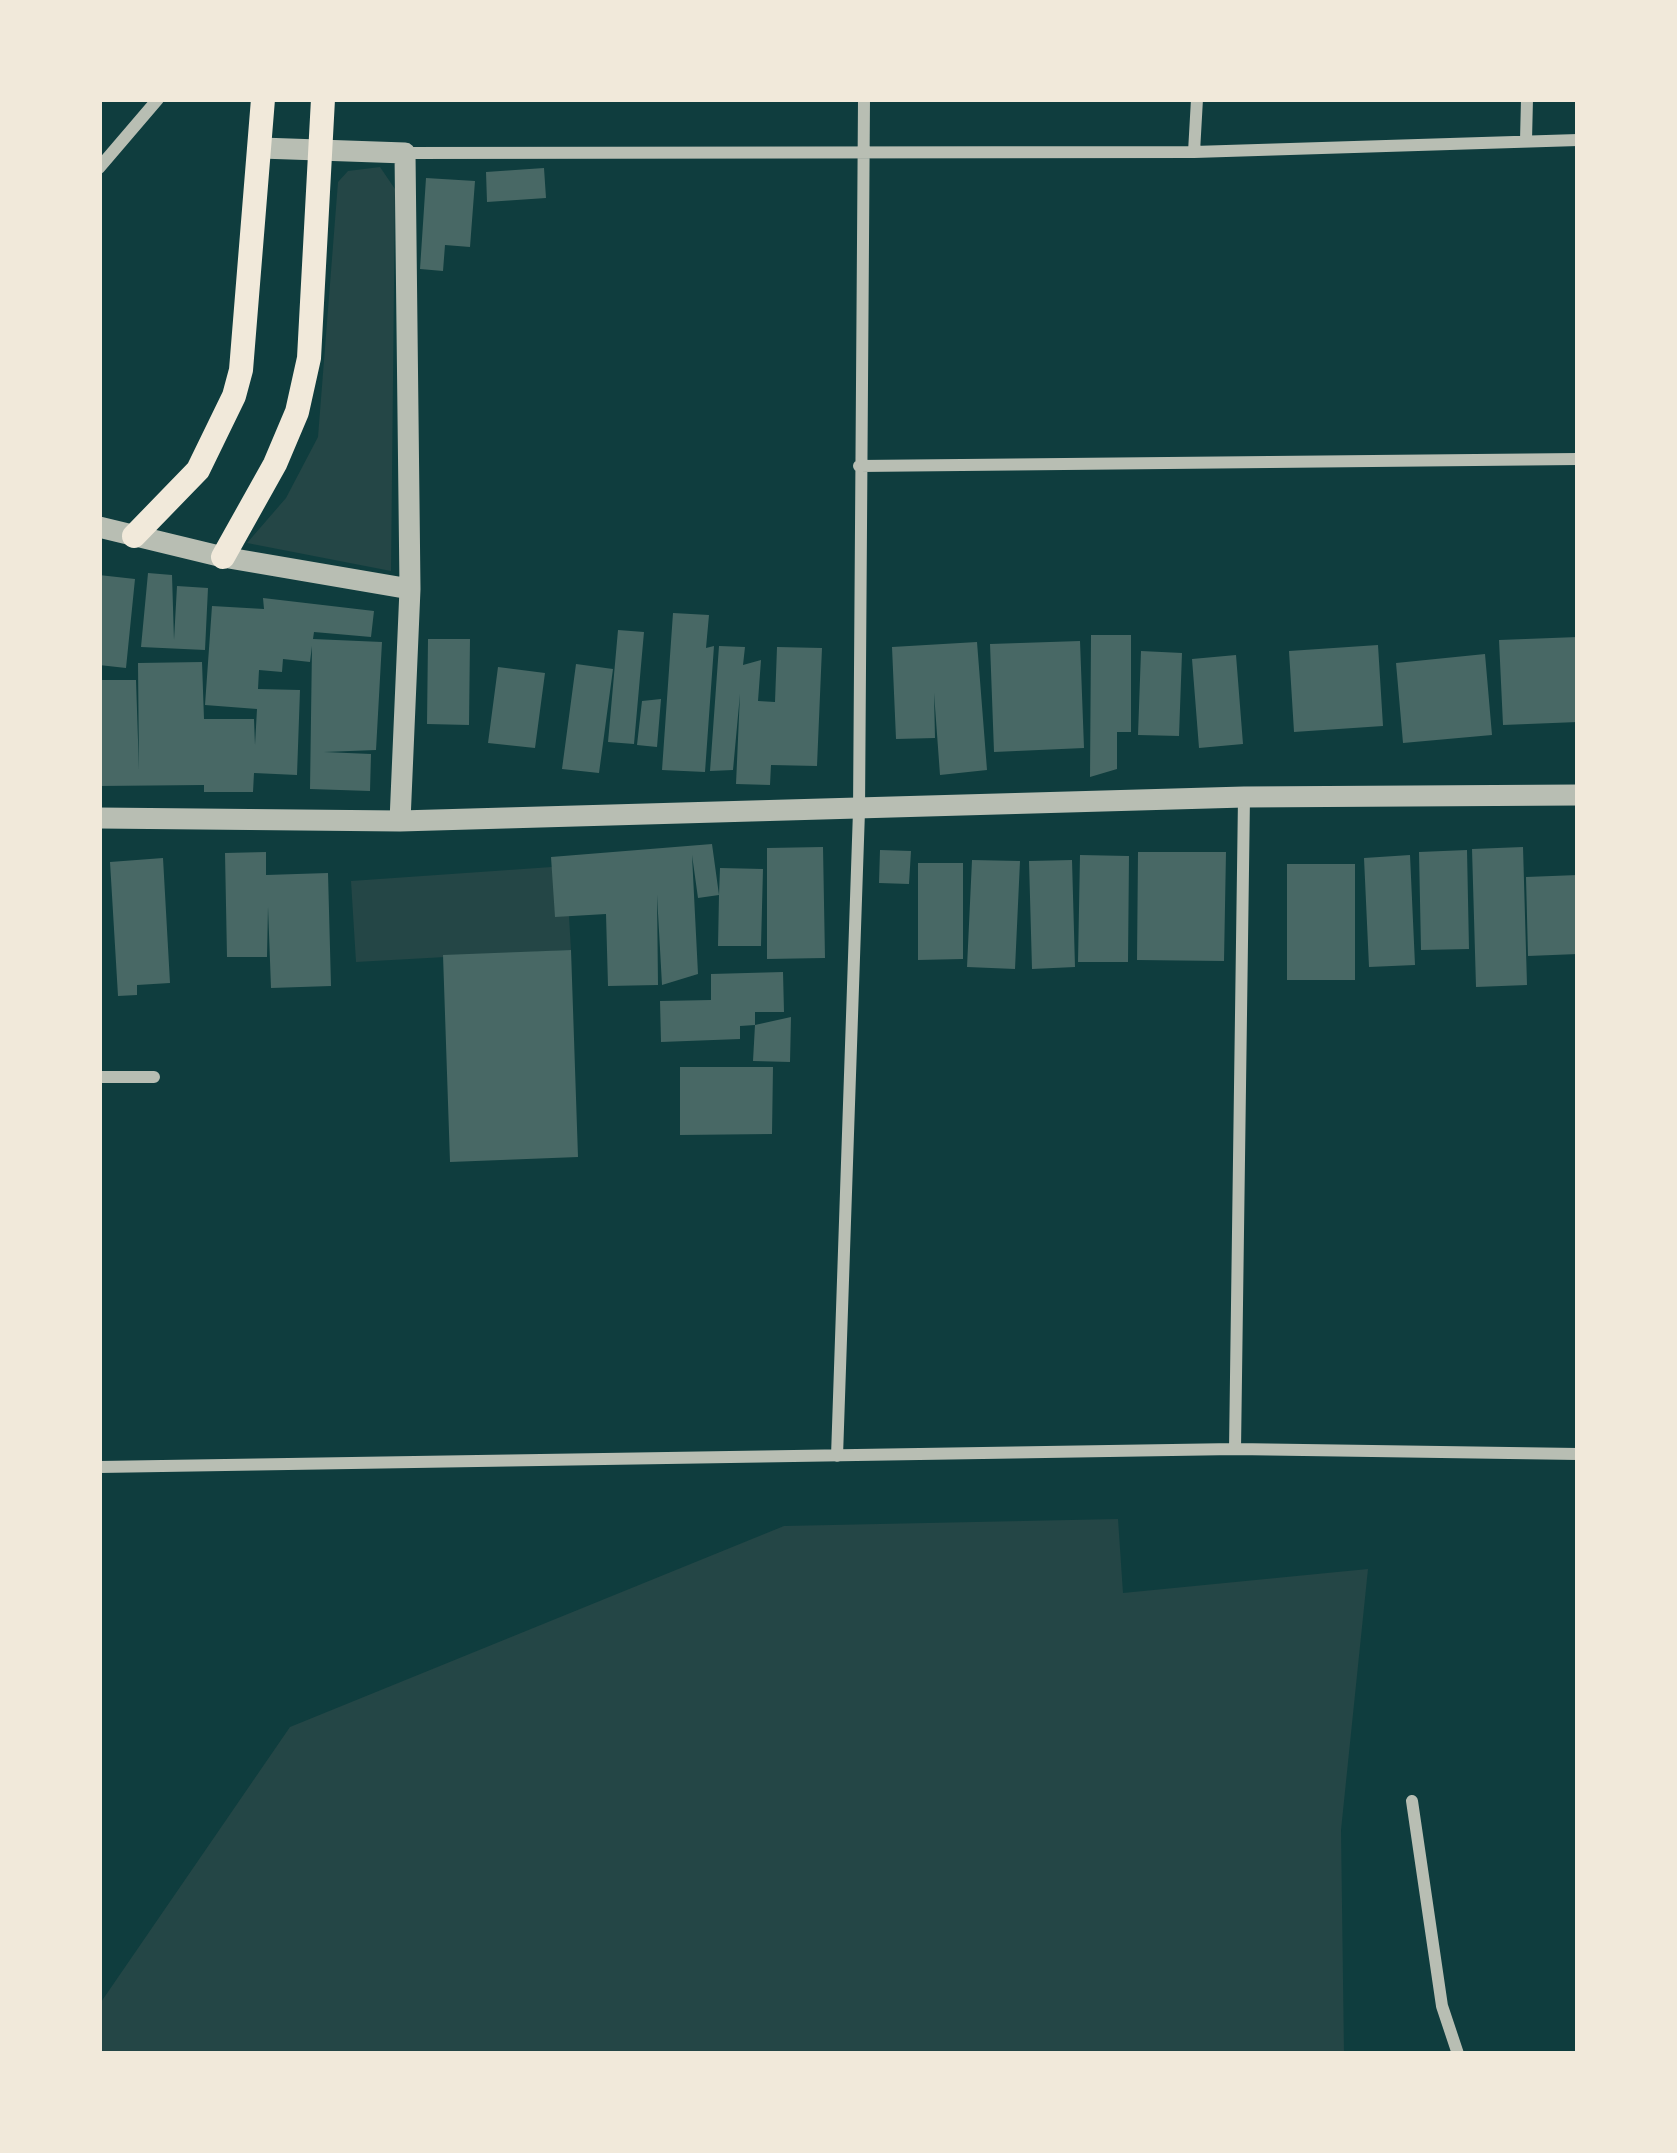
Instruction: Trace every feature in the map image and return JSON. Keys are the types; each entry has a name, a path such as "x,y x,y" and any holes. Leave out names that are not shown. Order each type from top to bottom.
{"main road":[{"path":"134,536 198,470 235,395 263,99"},
{"path":"223,557 275,464 297,412 309,358 323,99"}],"street":[{"path":"99,168 158,99"},
{"path":"837,1456 860,811 864,99"},
{"path":"1195,152 1197,99"},
{"path":"1526,140 1527,99"},
{"path":"261,148 405,153 1195,152 1578,140"},
{"path":"400,821 410,589 405,153"},
{"path":"859,466 1578,459"},
{"path":"99,527 223,557 410,589"},
{"path":"99,818 400,821 1244,797 1578,795"},
{"path":"1235,1449 1244,797"},
{"path":"99,1077 154,1077"},
{"path":"99,1467 1235,1449 1578,1454"},
{"path":"1412,1801 1442,2006 1458,2054"}],"shaded area":[{"path":"380,167 395,189 391,571 247,543 286,498 318,437 338,182 348,171"},
{"path":"566,866 571,950 356,962 351,881"},
{"path":"1118,1519 1123,1593 1368,1569 1341,1830 1344,2054 99,2054 99,2005 290,1727 784,1526"}],"building":[{"path":"544,168 546,198 487,202 486,172"},
{"path":"426,178 475,181 470,247 445,245 443,271 420,269"},
{"path":"148,573 172,575 174,640 177,586 208,588 205,650 141,647"},
{"path":"99,575 135,579 126,668 99,665"},
{"path":"263,598 374,611 371,637 314,632 313,639 382,642 376,750 324,752 371,754 370,791 310,789 312,646 310,662 283,659 282,672 259,670 258,689 300,690 297,775 254,773 253,792 204,792 204,785 99,786 99,680 136,680 139,770 138,663 202,662 204,719 254,719 255,745 257,709 205,705 212,606 264,609"},
{"path":"673,613 709,615 706,648 714,646 705,772 662,770"},
{"path":"618,630 644,632 634,744 608,742"},
{"path":"1091,635 1131,635 1131,732 1117,732 1117,769 1090,777"},
{"path":"1578,637 1578,722 1503,725 1499,640"},
{"path":"428,639 470,639 469,725 427,724"},
{"path":"1080,641 1084,748 994,752 990,644"},
{"path":"977,642 987,770 940,775 934,693 935,738 896,739 892,647"},
{"path":"1378,645 1383,726 1294,732 1289,651"},
{"path":"719,646 745,647 743,665 761,660 758,701 775,702 777,647 822,648 817,766 771,765 770,785 736,784 740,694 733,770 710,771"},
{"path":"1141,651 1182,653 1179,736 1138,735"},
{"path":"1485,654 1492,735 1403,743 1396,663"},
{"path":"1236,655 1243,744 1199,748 1192,659"},
{"path":"576,664 613,669 599,773 562,769"},
{"path":"498,667 545,673 535,748 488,743"},
{"path":"661,699 657,747 637,745 642,701"},
{"path":"712,844 719,895 698,898 692,855 698,974 662,985 657,895 658,985 608,986 606,914 555,917 551,857"},
{"path":"823,847 825,958 767,959 767,848"},
{"path":"1523,847 1527,985 1476,987 1472,849"},
{"path":"880,850 911,851 909,884 879,883"},
{"path":"1467,850 1469,949 1421,950 1419,852"},
{"path":"266,852 266,875 328,873 331,986 271,988 268,907 267,957 227,957 225,853"},
{"path":"1138,852 1226,852 1224,961 1137,960"},
{"path":"1080,855 1129,856 1128,962 1078,962"},
{"path":"1410,855 1415,965 1369,967 1364,858"},
{"path":"163,858 170,983 137,985 137,995 118,996 110,862"},
{"path":"972,860 1020,861 1015,969 967,967"},
{"path":"1072,860 1075,967 1032,969 1029,861"},
{"path":"918,863 963,863 963,959 918,960"},
{"path":"1287,864 1355,864 1355,980 1287,980"},
{"path":"720,868 763,869 761,946 718,946"},
{"path":"1578,875 1578,954 1528,956 1526,877"},
{"path":"571,950 578,1157 450,1162 443,955"},
{"path":"783,972 784,1012 755,1012 755,1025 740,1026 740,1039 661,1042 660,1001 711,1000 711,974"},
{"path":"791,1017 790,1062 753,1061 755,1025"},
{"path":"680,1067 773,1067 772,1134 680,1135"}]}
